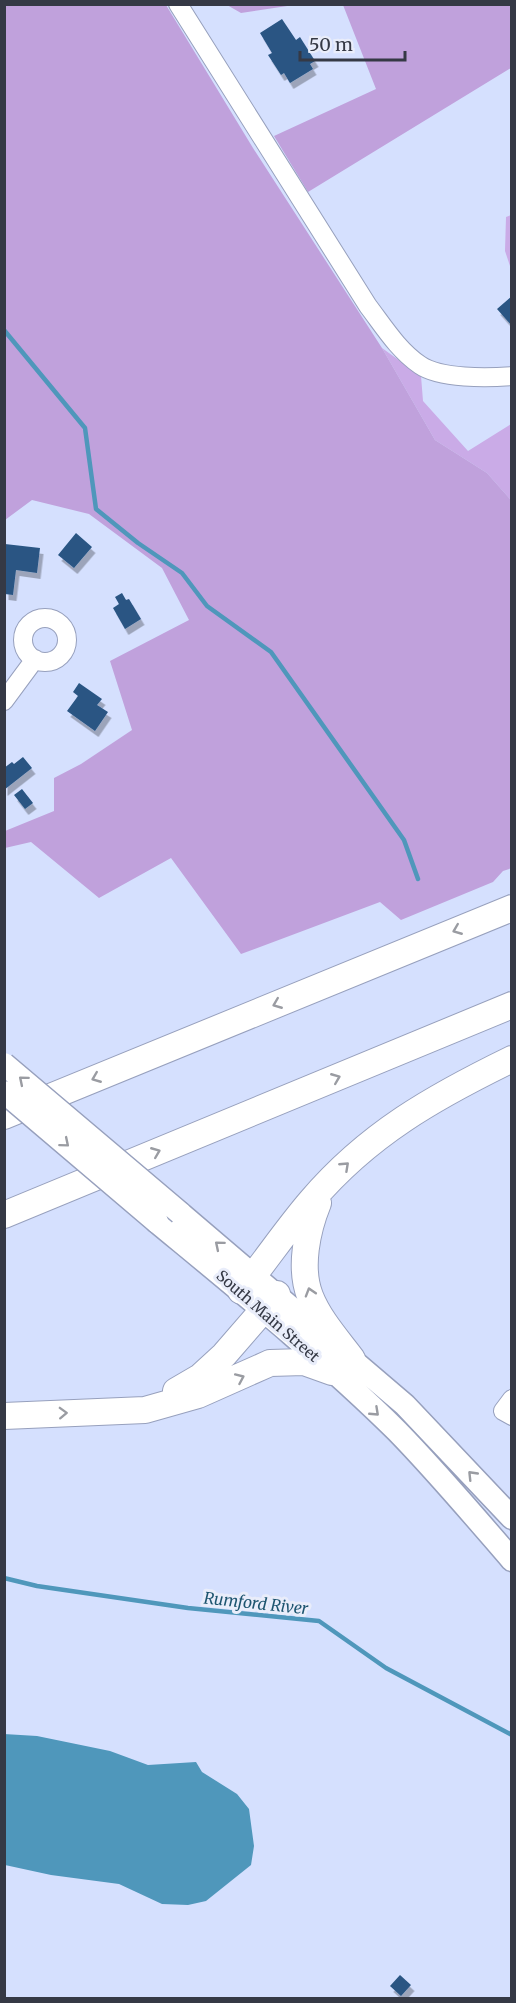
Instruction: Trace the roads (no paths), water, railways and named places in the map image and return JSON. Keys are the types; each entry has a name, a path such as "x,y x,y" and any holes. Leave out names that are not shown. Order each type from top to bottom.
{"highway":[{"path":"4,1116 512,908"},
{"path":"4,1215 512,1005"},
{"path":"248,1283 324,1188 367,1146 444,1092 512,1059"},
{"path":"4,1233 48,1211 101,1175"},
{"path":"4,1416 145,1410 198,1395 270,1363 286,1361 342,1365 309,1294 305,1274 309,1223 324,1188"},
{"path":"145,1410 200,1377 224,1355 270,1303"}],"main road":[{"name":"South Main Street","path":"4,1064 180,1213 248,1283 342,1365 405,1406 512,1518"},
{"name":"South Main Street","path":"4,1092 157,1222 248,1283"},
{"name":"South Main Street","path":"342,1365 411,1447 512,1560"}],"street":[{"path":"178,4 368,306 394,341 422,366 448,375 512,376"},
{"path":"4,701 34,659"},
{"path":"512,1399 503,1411 512,1416"}],"water":[{"path":"4,1734 37,1736 110,1751 148,1765 196,1762 202,1772 237,1794 249,1809 254,1846 251,1865 206,1901 188,1905 162,1904 119,1884 51,1875 5,1865"}],"waterway":[{"path":"4,330 85,428 96,509 138,543 182,573 207,606 271,652 404,840 418,879"},
{"name":"Rumford River","path":"4,1578 37,1586 188,1608 319,1621 386,1668 512,1735"}]}
